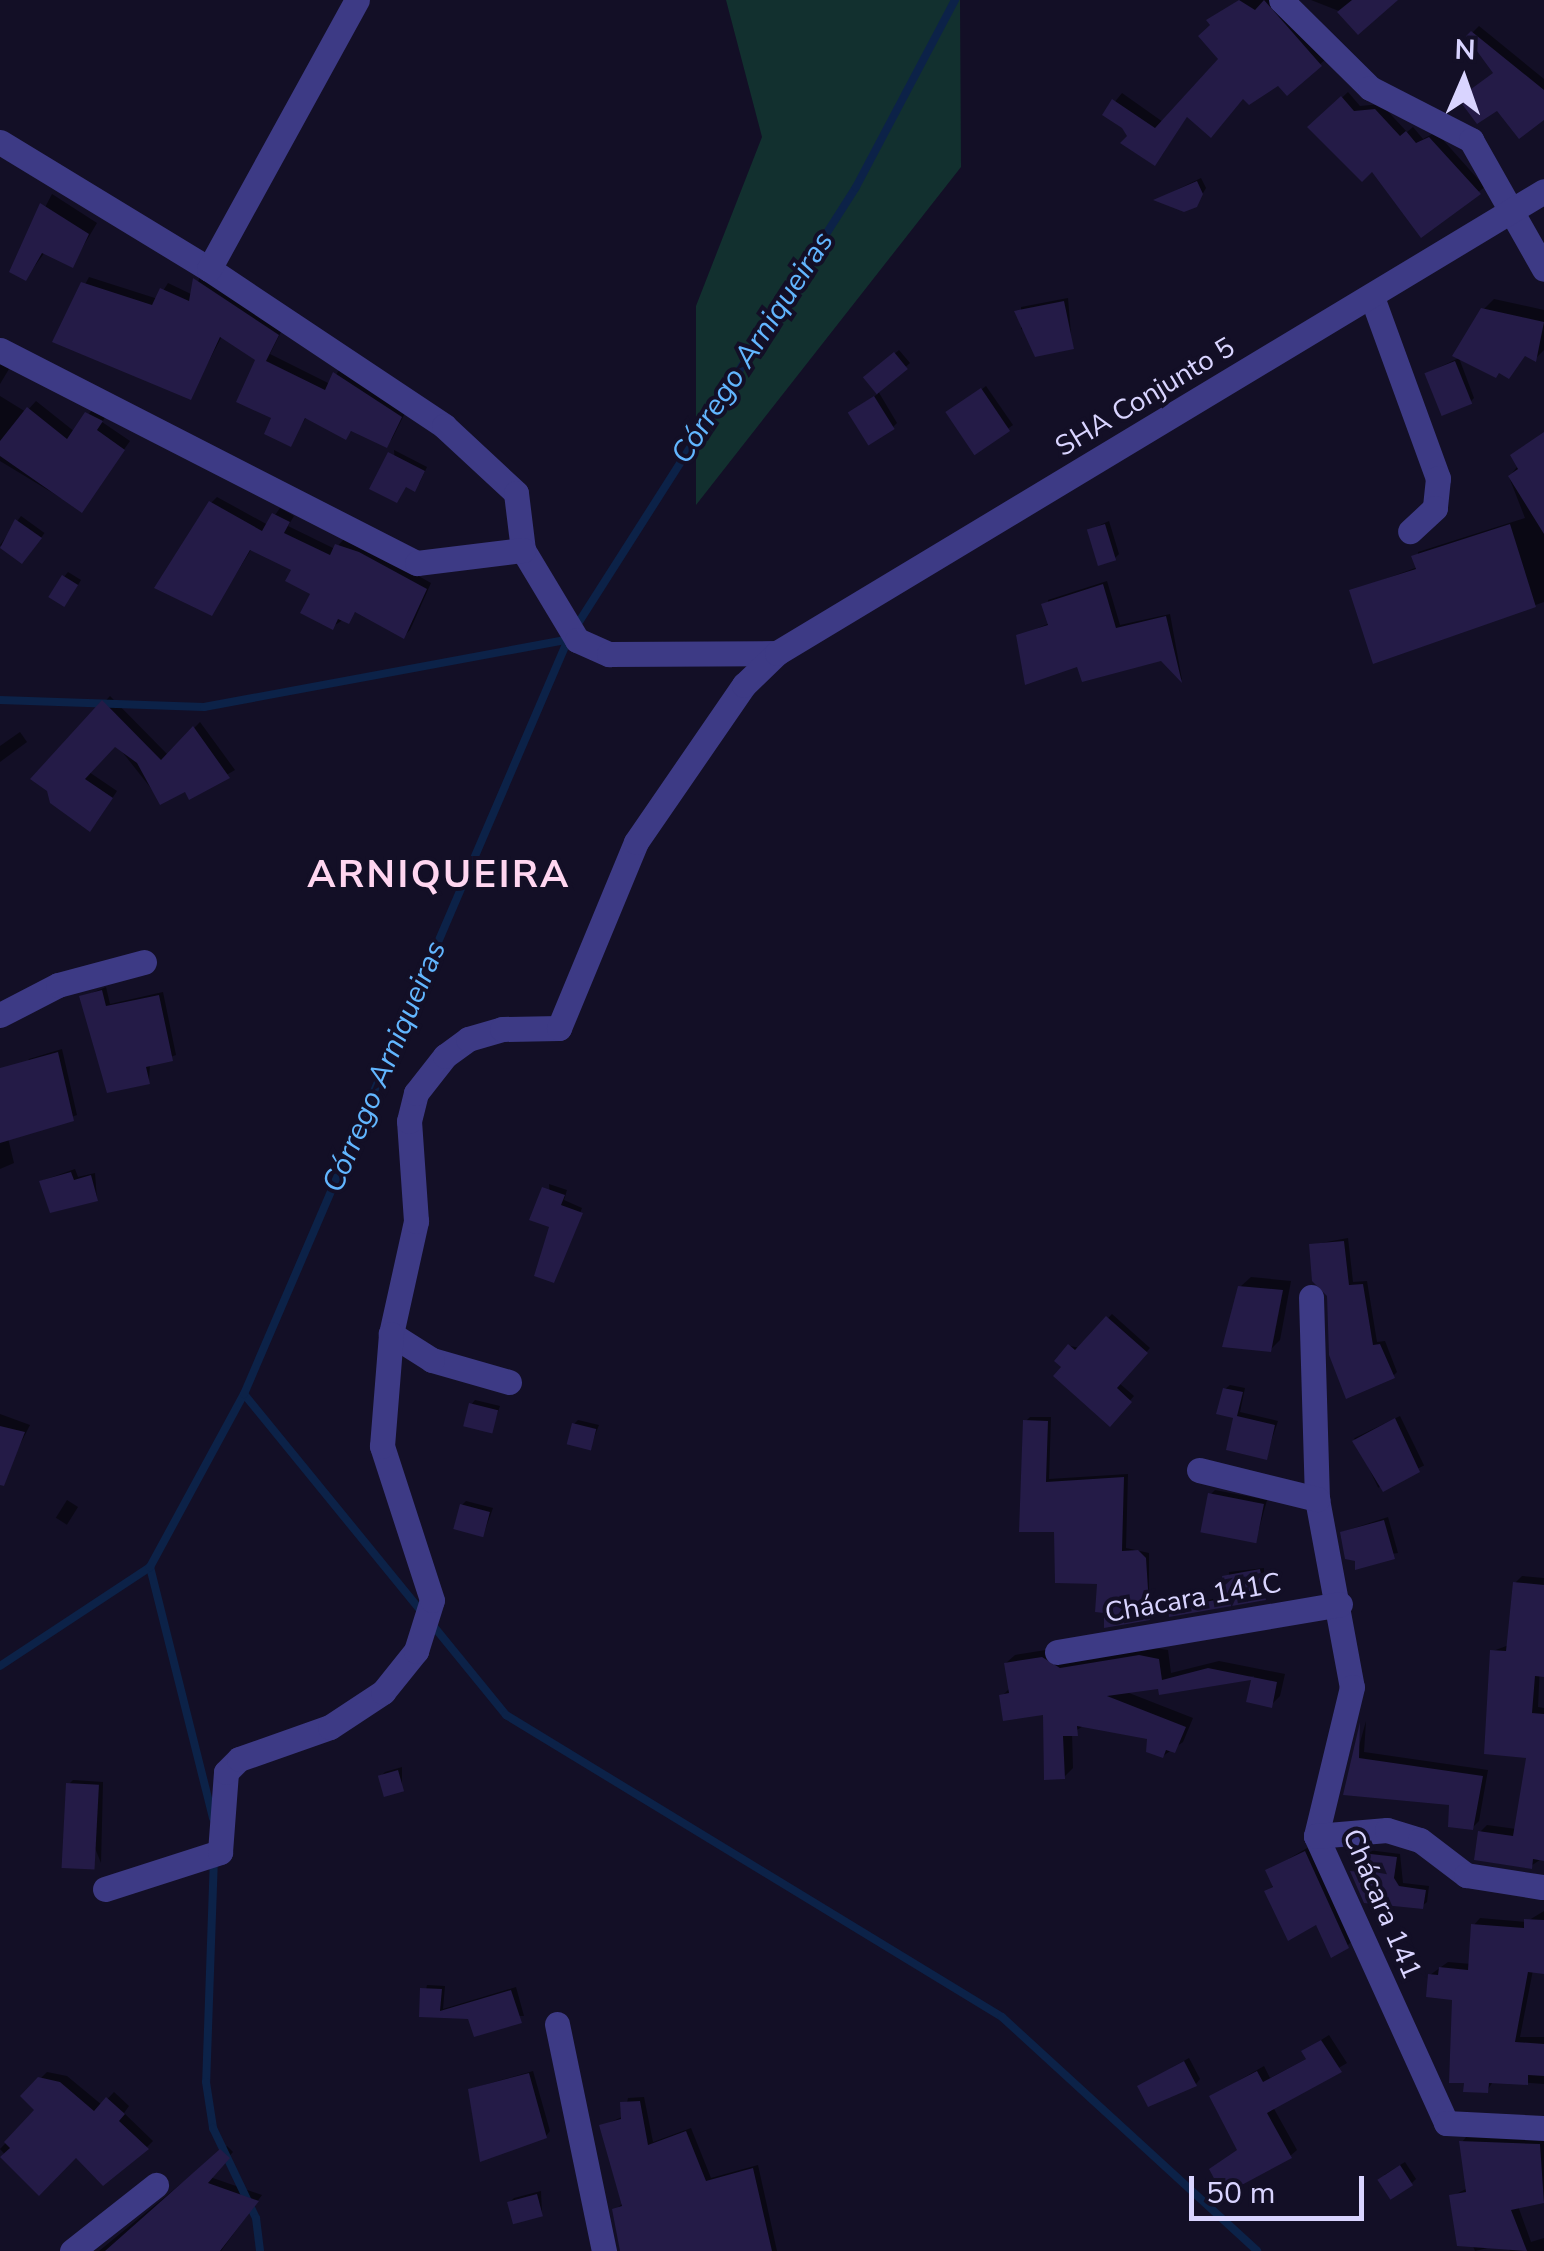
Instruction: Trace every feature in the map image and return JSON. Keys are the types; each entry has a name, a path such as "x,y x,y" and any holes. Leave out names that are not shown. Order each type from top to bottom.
{"street":[{"path":"209,270 357,0"},
{"path":"1281,0 1370,88 1471,140 1544,269"},
{"path":"0,142 209,270 444,426 516,493 523,550 577,640 609,654 777,653"},
{"name":"SHA Conjunto 5","path":"777,653 1544,192"},
{"path":"1372,297 1438,478 1435,508 1410,531"},
{"path":"0,350 417,563 523,550"},
{"path":"106,1889 220,1852 226,1772 238,1760 330,1727 384,1692 416,1651 432,1600 382,1446 392,1334 416,1221 409,1137 416,1093 444,1056 468,1040 502,1030 559,1028 636,842 720,715 777,653"},
{"path":"0,1014 58,985 144,962"},
{"name":"Chácara 141","path":"1311,1297 1317,1499 1340,1604 1352,1688 1316,1836 1446,2123 1544,2128"},
{"path":"392,1334 432,1360 509,1382"},
{"path":"1199,1470 1317,1499"},
{"name":"Chácara 141C","path":"1057,1652 1340,1604"},
{"path":"1316,1836 1387,1830 1420,1840 1466,1875 1542,1887"},
{"path":"558,2024 604,2251"},
{"path":"72,2251 156,2185"}],"green space":[{"path":"726,0 960,0 961,167 696,505 696,306 762,137"}],"building":[{"path":"1239,0 1255,10 1264,0 1322,66 1287,96 1278,86 1249,105 1243,99 1211,138 1187,117 1155,166 1120,143 1127,136 1122,128 1102,115 1112,99 1155,128 1218,59 1198,36 1210,25 1206,20"},
{"path":"1352,0 1398,0 1358,35 1337,12"},
{"path":"1471,31 1544,90 1544,120 1519,139 1497,111 1477,124 1462,104 1472,98 1467,92 1493,73 1466,36"},
{"path":"1341,96 1354,111 1375,109 1400,136 1406,131 1416,143 1429,137 1481,194 1421,238 1372,172 1362,182 1307,127"},
{"path":"1197,181 1203,194 1197,207 1184,212 1153,200"},
{"path":"40,203 89,234 73,268 42,253 26,281 9,272"},
{"path":"193,278 279,335 266,361 325,390 333,372 402,417 387,448 351,431 346,440 305,418 291,447 264,434 271,418 236,402 255,360 220,337 191,400 52,342 81,282 152,305 160,288 189,301"},
{"path":"1064,301 1074,349 1035,357 1014,311"},
{"path":"1481,308 1544,322 1536,362 1525,356 1509,379 1499,373 1496,378 1452,356"},
{"path":"894,352 908,369 877,394 863,377"},
{"path":"1455,361 1472,404 1442,416 1424,373"},
{"path":"981,388 1010,431 974,455 945,412"},
{"path":"874,396 895,429 868,446 848,412"},
{"path":"27,407 67,439 85,412 103,421 97,430 125,450 82,513 0,456 0,441"},
{"path":"1544,432 1544,534 1508,476 1518,469 1510,455"},
{"path":"388,452 425,471 415,492 406,487 397,503 369,489"},
{"path":"209,501 262,531 272,513 290,522 284,533 330,555 335,544 359,552 427,589 404,639 355,612 349,624 338,619 333,630 300,613 310,594 285,581 291,570 250,550 212,616 154,588"},
{"path":"15,519 42,538 22,564 0,548"},
{"path":"1105,524 1116,560 1098,566 1087,530"},
{"path":"1510,524 1536,607 1373,664 1349,590 1416,569 1411,556"},
{"path":"62,575 78,585 64,607 48,597"},
{"path":"1103,584 1116,628 1166,616 1182,683 1161,661 1082,682 1077,667 1025,685 1016,635 1048,625 1041,604"},
{"path":"102,700 161,760 193,726 230,778 189,800 185,792 160,805 137,763 115,747 85,779 113,798 90,832 50,803 47,791 30,779"},
{"path":"102,990 106,1006 159,995 173,1061 146,1067 150,1084 107,1093 79,996"},
{"path":"58,1052 74,1121 0,1143 0,1068"},
{"path":"71,1172 74,1180 91,1175 98,1201 50,1213 39,1181"},
{"path":"542,1187 565,1195 561,1205 583,1213 554,1283 534,1276 549,1227 529,1220"},
{"path":"1344,1241 1349,1285 1363,1284 1373,1345 1380,1344 1395,1378 1346,1399 1329,1355 1327,1296 1312,1281 1309,1244"},
{"path":"1238,1286 1283,1290 1271,1352 1222,1347"},
{"path":"1106,1316 1148,1353 1117,1388 1132,1402 1110,1427 1053,1376 1061,1367 1054,1361 1068,1344 1075,1350"},
{"path":"1223,1388 1243,1392 1237,1416 1275,1425 1267,1460 1226,1450 1233,1418 1216,1414"},
{"path":"469,1403 498,1410 492,1434 463,1426"},
{"path":"1395,1418 1420,1472 1383,1492 1352,1441"},
{"path":"1023,1420 1048,1421 1046,1482 1124,1477 1122,1551 1138,1550 1146,1558 1150,1620 1104,1628 1104,1613 1095,1612 1097,1584 1055,1583 1054,1532 1019,1532"},
{"path":"572,1423 596,1429 591,1450 567,1444"},
{"path":"0,1426 25,1432 4,1486 0,1485"},
{"path":"1208,1493 1264,1504 1256,1543 1200,1532"},
{"path":"460,1504 490,1512 483,1537 453,1529"},
{"path":"1384,1520 1395,1559 1355,1570 1355,1561 1345,1559 1340,1532"},
{"path":"1260,1569 1266,1600 1169,1617 1168,1609 1226,1598 1222,1576"},
{"path":"1513,1582 1544,1585 1544,1677 1535,1676 1532,1713 1544,1714 1544,1861 1533,1859 1532,1869 1474,1860 1478,1831 1513,1836 1526,1758 1484,1754 1490,1650 1506,1651"},
{"path":"1139,1655 1159,1659 1162,1680 1208,1668 1277,1682 1272,1708 1246,1702 1251,1680 1159,1695 1158,1689 1107,1696 1186,1727 1175,1753 1166,1750 1163,1758 1146,1752 1147,1739 1077,1726 1078,1736 1063,1736 1065,1779 1044,1780 1043,1715 1003,1721 999,1695 1009,1693 1004,1663 1042,1657 1060,1668"},
{"path":"1360,1722 1359,1758 1483,1776 1473,1830 1448,1827 1449,1805 1343,1795"},
{"path":"398,1770 404,1791 384,1797 378,1776"},
{"path":"66,1783 99,1785 95,1870 62,1868"},
{"path":"1305,1851 1349,1948 1331,1958 1316,1925 1288,1941 1264,1891 1273,1887 1265,1870"},
{"path":"1362,1853 1397,1857 1394,1878 1399,1886 1426,1890 1423,1909 1364,1903 1350,1871 1360,1872"},
{"path":"1524,1919 1544,1920 1544,1974 1528,1972 1515,2042 1544,2044 1544,2076 1528,2075 1528,2085 1489,2083 1488,2093 1463,2092 1464,2083 1449,2083 1452,2000 1426,1997 1428,1974 1438,1975 1439,1967 1468,1970 1471,1924 1524,1928"},
{"path":"420,1988 442,1989 440,2011 511,1990 522,2023 474,2037 468,2019 419,2017"},
{"path":"1321,2040 1342,2072 1267,2113 1292,2158 1223,2195 1209,2169 1237,2150 1209,2096 1257,2071 1263,2082 1306,2059 1301,2051"},
{"path":"1184,2061 1197,2086 1148,2107 1137,2086"},
{"path":"529,2073 547,2138 480,2162 468,2089"},
{"path":"38,2077 60,2082 94,2111 106,2097 125,2114 119,2121 149,2149 103,2186 76,2158 39,2196 0,2157 10,2148 4,2142 34,2110 20,2096"},
{"path":"640,2101 648,2145 686,2131 706,2181 753,2168 772,2251 620,2251 612,2209 622,2206 599,2125 621,2119 620,2102"},
{"path":"1459,2141 1540,2144 1544,2203 1511,2210 1527,2251 1457,2246 1449,2195 1466,2192"},
{"path":"220,2149 230,2158 208,2183 259,2201 220,2251 105,2251"},
{"path":"1400,2165 1413,2185 1390,2200 1377,2180"},
{"path":"537,2194 543,2216 513,2224 507,2202"}],"waterway":[{"name":"Córrego Arniqueiras","path":"577,625 856,187 955,0"},
{"name":"Córrego Arniqueiras","path":"0,1666 150,1567 244,1394 569,637"},
{"path":"0,700 204,707 567,640"},
{"path":"244,1394 422,1612"},
{"path":"150,1567 213,1818"},
{"path":"431,1623 506,1715 1002,2017 1257,2251"},
{"path":"214,1857 206,2082 213,2128 256,2218 260,2251"}],"district":[{"name":"ARNIQUEIRA","path":"439,875"}]}
